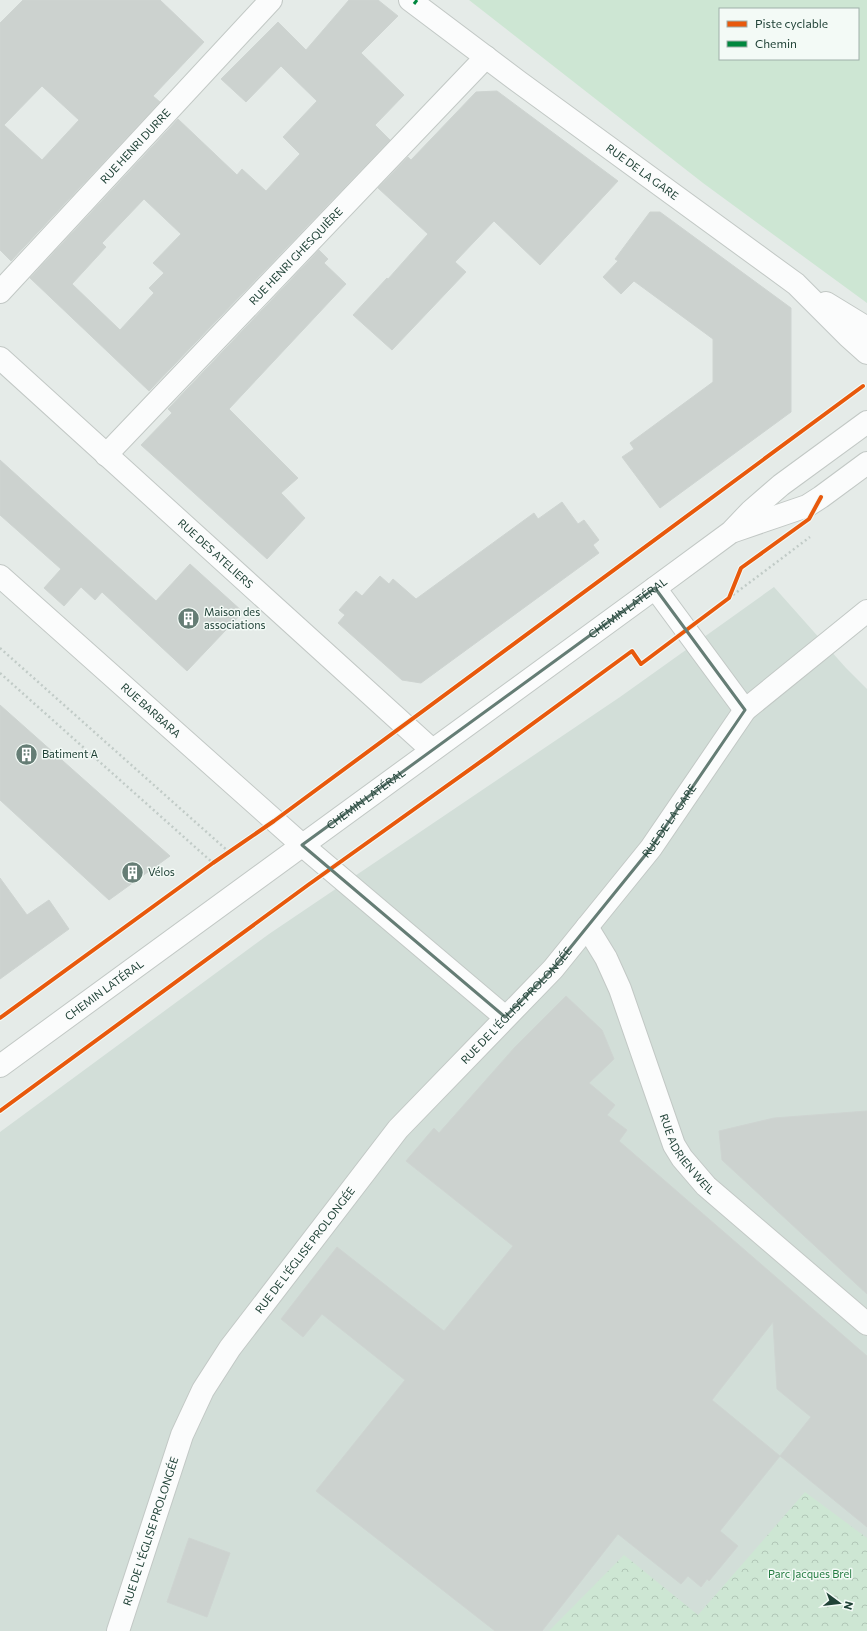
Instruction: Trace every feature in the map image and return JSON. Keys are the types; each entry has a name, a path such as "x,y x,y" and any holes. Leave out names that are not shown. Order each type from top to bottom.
{"street":[{"name":"RUE HENRI DURRE","path":"0,292 271,0"},
{"name":"RUE DE LA GARE","path":"410,0 796,284 867,353"},
{"name":"RUE HENRI GHESQUIÈRE","path":"106,455 486,57"},
{"path":"796,284 867,328"},
{"name":"RUE DES ATELIERS","path":"0,358 432,750"},
{"name":"CHEMIN LATÉRAL","path":"0,1066 731,532 781,485 867,422"},
{"name":"CHEMIN LATÉRAL","path":"731,532 808,506 867,463"},
{"name":"RUE BARBARA","path":"1,578 302,845 505,1017"},
{"path":"655,588 745,710"},
{"name":"RUE DE LA GARE","path":"587,927 663,832 745,710 867,611"},
{"name":"RUE DE L'ÉGLISE PROLONGÉE","path":"118,1631 182,1434 203,1390 215,1370 234,1342 382,1148 415,1110 554,968 587,927"},
{"name":"RUE ADRIEN WEIL","path":"587,927 606,958 620,988 674,1144 682,1158 706,1186 867,1324"}],"path":[{"path":"723,602 810,537"},
{"path":"729,598 731,592"},
{"path":"0,648 229,852"},
{"path":"0,674 213,863"},
{"path":"224,856 236,847"},
{"path":"206,868 218,859"}],"highlighted area":[{"path":"655,588 745,710 651,848 553,969 505,1017 302,845"}],"shaded area":[{"path":"774,587 846,668 867,689 867,1631 0,1631 0,1132 269,934 620,697"}],"green space":[{"path":"469,0 867,0 867,303 703,183"},
{"name":"Parc Jacques Brel","path":"805,1492 867,1538 867,1631 549,1631 624,1555 698,1615"}],"building":[{"path":"23,0 160,0 204,42 153,96 160,102 11,261 0,250 0,23","holes":["42,86 79,120 42,160 4,125"]},
{"path":"349,0 378,0 398,16 361,53 404,95 375,125 390,140 149,391 30,278 178,119 237,175 242,169 266,191 300,154 283,137 317,101 281,66 246,102 221,79 278,22 306,50","holes":["144,199 181,234 153,263 164,273 149,288 154,293 120,330 72,284 106,247 102,243"]},
{"path":"497,91 618,181 540,265 494,221 455,262 466,272 392,350 353,315 387,278 388,279 428,234 378,188 408,157 411,160 476,92"},
{"path":"650,212 660,212 791,308 791,412 660,508 622,457 634,449 630,443 713,382 713,339 634,281 621,294 603,277 618,261 615,259"},
{"path":"319,250 328,259 324,263 346,284 229,409 298,478 281,493 305,518 267,559 141,445 172,413 168,409"},
{"path":"0,460 156,601 190,564 243,612 187,671 102,592 95,600 81,587 64,606 44,588 61,569 0,515"},
{"path":"562,502 578,524 584,520 599,540 593,545 599,553 421,683 402,680 338,623 345,615 339,610 356,591 362,596 380,576 389,584 393,579 416,599 534,513 538,519"},
{"name":"Batiment A","path":"0,705 170,856 109,900 0,800"},
{"path":"0,878 27,915 49,900 69,929 0,979"},
{"path":"566,996 602,1030 614,1059 589,1083 615,1105 607,1115 627,1130 619,1141 867,1356 867,1527 780,1456 720,1531 738,1546 709,1581 707,1579 701,1587 688,1576 681,1584 618,1534 542,1631 495,1631 316,1491 405,1380 322,1314 303,1337 281,1319 337,1247 444,1331 513,1246 406,1161 434,1128 439,1133 515,1047","holes":["773,1322 777,1389 811,1417 780,1456 712,1400"]},
{"path":"867,1111 867,1294 722,1160 719,1131 774,1118"},
{"path":"189,1538 230,1553 207,1617 167,1602"}],"marked path":[{"path":"414,4 417,0"}],"cycle path":[{"path":"0,1018 213,863 274,821 863,386"},
{"path":"0,1111 308,885 632,651 641,664 729,598 741,568 809,519 821,497"}],"place":[{"name":"Maison des associations","path":"189,618"},
{"name":"Batiment A","path":"27,754"},
{"name":"Vélos","path":"133,872"}]}
